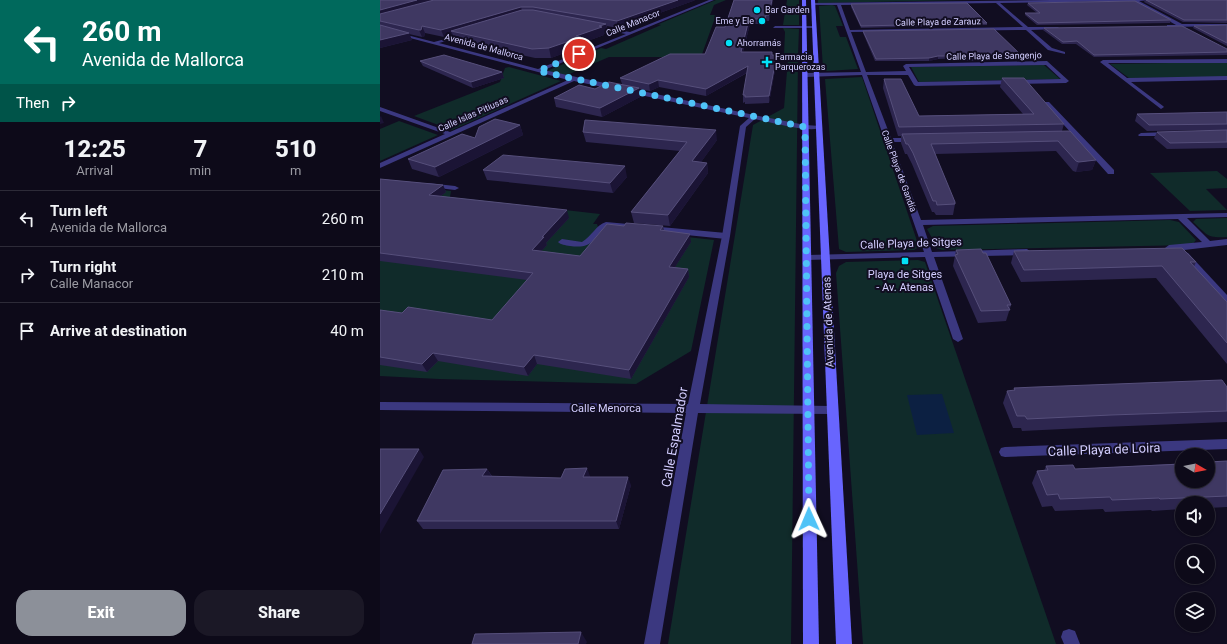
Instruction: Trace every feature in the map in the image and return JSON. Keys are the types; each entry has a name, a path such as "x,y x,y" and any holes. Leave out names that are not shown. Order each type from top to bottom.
{"main road":[{"name":"Avenida de Atenas","path":"810,1 805,75 808,258 807,410 810,644"},
{"name":"Avenida de Atenas","path":"809,27 816,74 831,410 844,644"}],"street":[{"name":"Calle Manacor","path":"538,71 712,0"},
{"path":"1135,0 1194,33"},
{"path":"810,1 839,4 1149,0"},
{"path":"997,2 1050,49 1063,53"},
{"name":"Calle Playa de Gandía","path":"839,4 958,339"},
{"path":"587,25 630,33"},
{"path":"1167,26 1227,25"},
{"path":"775,27 809,27"},
{"name":"Calle Playa de Zarauz","path":"848,31 1066,28"},
{"name":"Avenida de Mallorca","path":"380,29 538,71 754,117 805,127 819,127"},
{"path":"436,43 472,32"},
{"path":"1161,107 1103,62 1227,60"},
{"name":"Calle Playa de Sangenjo","path":"1047,63 1066,81 916,84 910,73 906,66 1047,63"},
{"path":"805,75 910,73"},
{"path":"1126,80 1227,78"},
{"name":"Calle Islas Pitiusas","path":"380,166 574,79"},
{"path":"1047,103 1111,172"},
{"path":"380,108 450,134"},
{"name":"Calle Espalmador","path":"652,644 693,409 726,236 743,126 754,117"},
{"path":"1141,135 1172,134"},
{"path":"1054,137 1078,137"},
{"path":"887,140 923,140"},
{"path":"420,184 455,188"},
{"name":"Calle Playa de Sitges","path":"918,223 1227,215"},
{"path":"1180,216 1207,243"},
{"path":"562,242 582,244 588,243 602,226 611,224 726,236"},
{"path":"1164,248 1195,247 1207,243 1227,242"},
{"path":"1178,248 1227,301"},
{"name":"Calle Playa de Sitges","path":"808,258 1039,252"},
{"name":"Calle Menorca","path":"380,406 831,410"},
{"name":"Calle Playa de Loira","path":"1004,452 1227,444"}],"green space":[{"path":"716,0 726,0 714,5 710,15 716,15 701,57 609,57 567,75 547,71 601,48 606,49 661,25 657,24"},
{"path":"787,0 799,0 799,25 783,25"},
{"path":"818,0 964,0 818,3"},
{"path":"819,6 835,6 843,26 836,26 840,37 846,37 858,69 827,71 823,69"},
{"path":"783,28 799,29 798,55 784,55 785,32"},
{"path":"788,59 798,59 791,644 668,644 753,125 784,108"},
{"path":"1227,62 1227,77 1129,78 1110,64"},
{"path":"1044,65 1060,79 919,82 911,67"},
{"path":"509,67 561,81 452,130 414,116 500,82 505,68"},
{"path":"862,77 919,247 914,250 846,252 839,249 825,79"},
{"path":"399,121 438,135 380,161 380,129"},
{"path":"1217,171 1227,179 1227,188 1206,189 1227,210 1190,211 1150,173"},
{"path":"380,183 451,191 450,197 600,214 593,224 597,224 598,227 714,240 691,351 636,384 380,376"},
{"path":"1227,218 1227,237 1215,237 1208,235 1193,222 1196,219"},
{"path":"1170,220 1179,222 1196,240 1192,245 942,250 933,247 932,238 927,229 933,226"},
{"path":"918,260 925,262 1056,644 863,644 836,273 839,266 846,262"}],"water":[{"path":"942,394 954,433 917,435 907,395"}],"building":[{"path":"380,0 417,0 380,10"},
{"path":"434,0 678,0 617,21 533,7 521,7 441,30 422,26 421,30 419,30 380,21 380,14"},
{"path":"734,0 772,0 769,15 766,15 765,19 749,19 741,52 772,52 772,55 774,55 775,64 769,96 745,97 745,95 743,95 748,66 706,89 658,80 649,84 620,78 670,54 705,54 716,27 725,27"},
{"path":"1146,0 1227,0 1227,20 1184,20"},
{"path":"1135,1 1171,20 1038,23 1025,13 1040,13 1028,3"},
{"path":"967,3 987,23 861,26 851,4"},
{"path":"522,10 533,10 606,24 599,26 602,27 576,36 581,37 549,48 532,49 451,31"},
{"path":"380,25 409,33 380,40"},
{"path":"1227,25 1227,43 1194,26"},
{"path":"1182,26 1227,49 1227,52 1094,55 1077,41 1063,42 1044,28"},
{"path":"994,29 1021,55 970,58 960,56 938,56 929,58 876,59 863,31"},
{"path":"444,55 502,72 471,82 420,61"},
{"path":"1002,78 1024,78 1064,124 899,127 884,79 901,79 919,116 1034,114"},
{"path":"609,82 639,88 600,108 554,98 579,85 595,89"},
{"path":"1227,112 1227,124 1149,125 1137,114"},
{"path":"495,119 520,125 435,167 408,159 462,134 475,138 479,127"},
{"path":"585,120 716,130 692,161 707,163 668,215 631,212 687,142 583,132"},
{"path":"1227,130 1227,142 1170,143 1157,132"},
{"path":"1070,131 1096,160 1076,161 1058,141 931,144 955,202 955,204 937,205 936,201 933,201 913,153 908,144 906,144 902,134"},
{"path":"503,155 625,166 610,183 483,170"},
{"path":"380,179 443,185 429,195 567,210 532,250 580,256 607,224 624,226 626,223 663,226 660,230 690,234 669,267 688,269 629,370 534,355 524,367 433,353 422,364 380,357 380,310 402,313 408,307 492,320 533,273 380,253"},
{"path":"1182,248 1196,262 1190,262 1227,302 1227,343 1162,266 1024,270 1014,251"},
{"path":"981,249 983,253 986,253 1011,305 1007,305 1010,310 981,311 955,255 958,254 956,250"},
{"path":"1222,380 1227,387 1227,411 1027,419 1025,416 1017,416 1007,391 1015,390 1014,388"},
{"path":"380,449 419,449 380,514"},
{"path":"1227,461 1227,496 1175,496 1175,498 1112,500 1110,497 1060,499 1058,494 1047,495 1037,471 1048,470 1046,466 1073,465 1075,469 1175,464 1175,488 1215,488 1215,462"},
{"path":"587,468 583,477 628,477 616,521 417,521 443,470 487,469 482,476 561,478 565,469"},
{"path":"581,632 578,644 472,644 475,634"}],"place":[{"name":"Bar Garden","path":"757,10"},
{"name":"Eme y Ele","path":"762,21"},
{"name":"Ahorramás","path":"729,43"},
{"name":"Farmacia Parquerozas","path":"767,62"},
{"name":"Playa de Sitges - Av. Atenas","path":"905,261"}],"route":[{"path":"579,54 538,71 805,127 808,258 807,410 809,519"}]}
